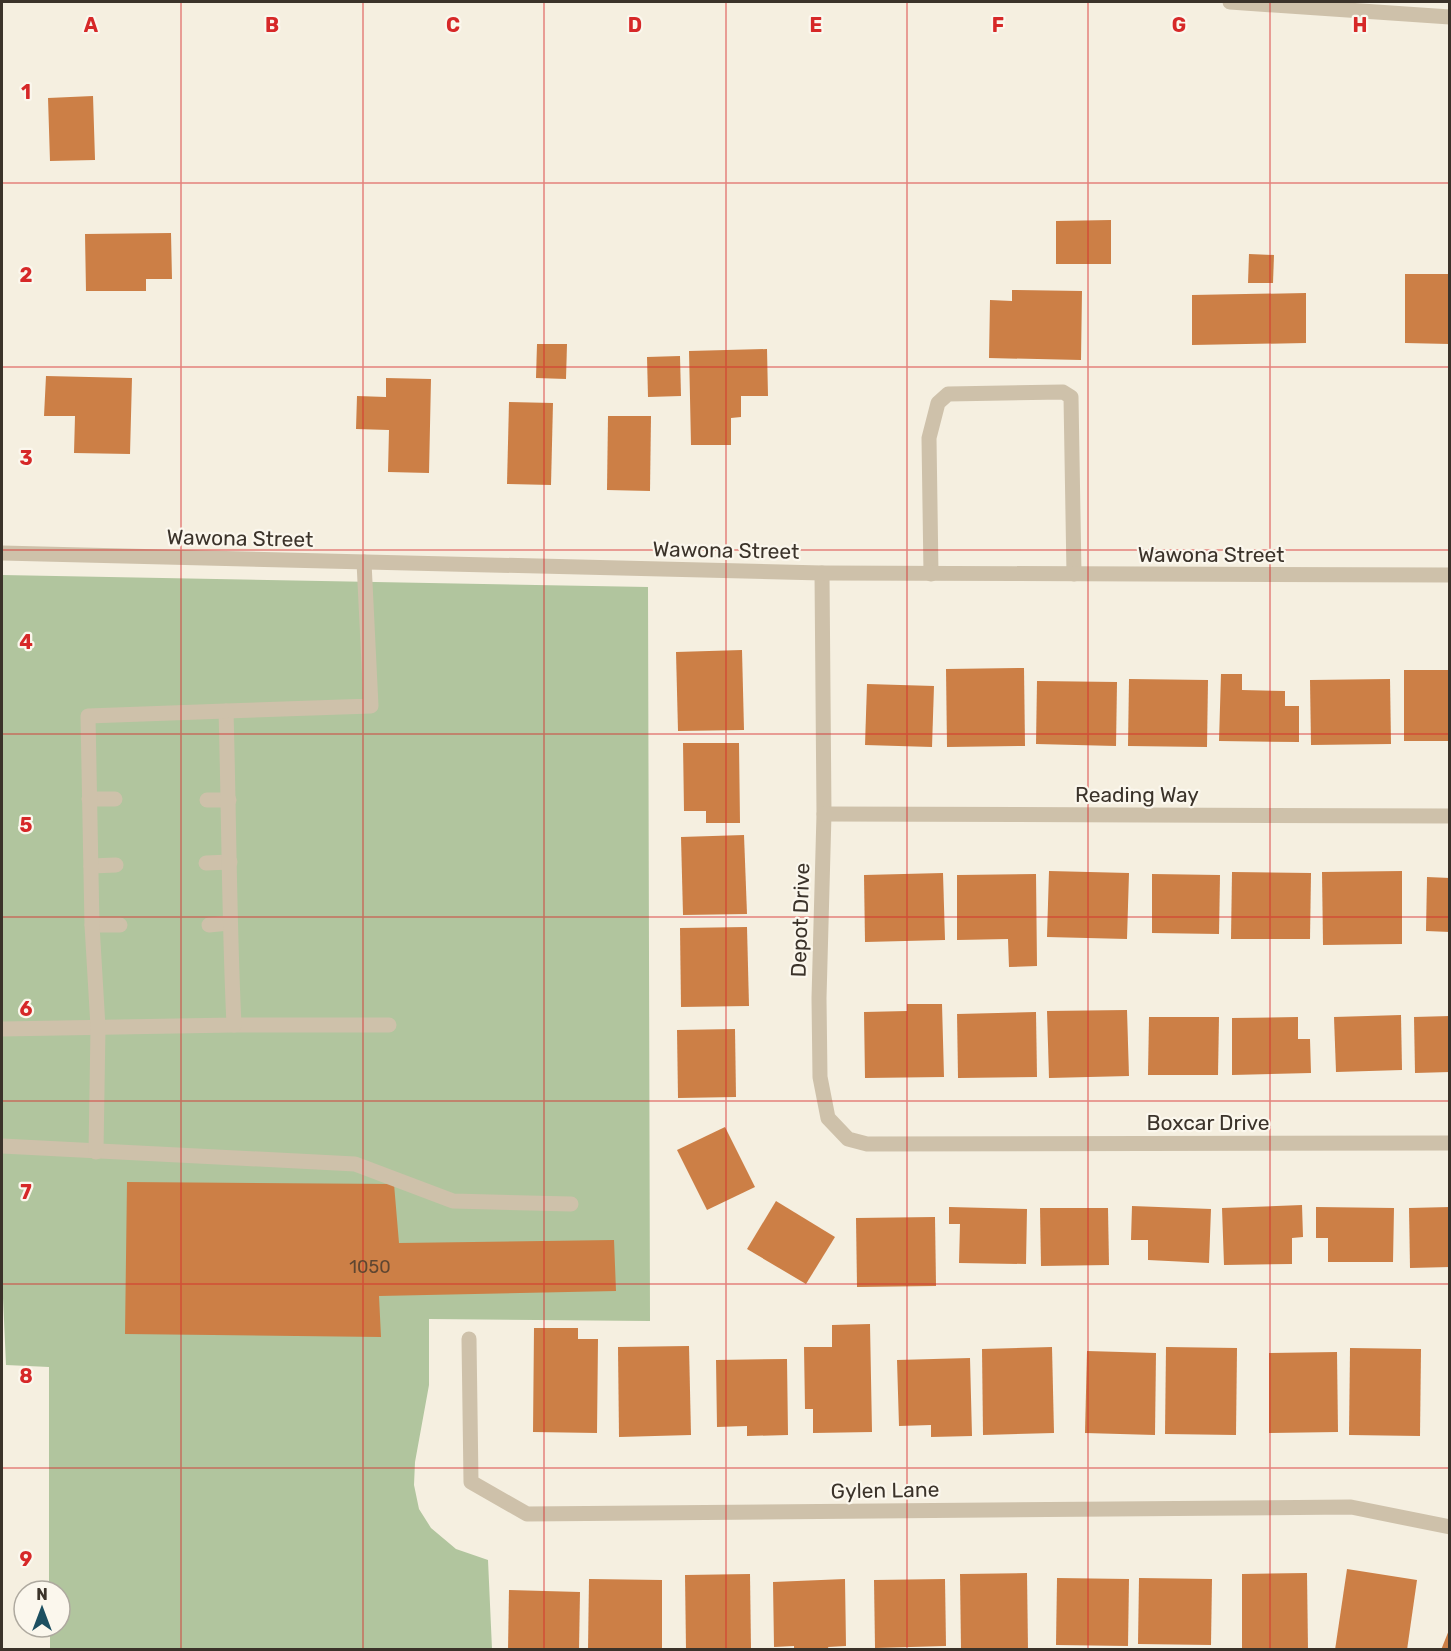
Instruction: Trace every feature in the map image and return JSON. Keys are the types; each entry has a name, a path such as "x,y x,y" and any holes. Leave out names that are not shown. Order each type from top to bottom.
{"street":[{"path":"1230,2 1449,17"},
{"path":"931,574 929,438 938,403 948,394 1063,392 1071,397 1074,574"},
{"name":"Wawona Street","path":"2,553 822,573 1449,575"},
{"path":"96,1152 98,1028 92,925 88,716 371,706 364,562"},
{"name":"Depot Drive","path":"822,573 824,814 819,1009 820,1077 828,1118 848,1139 867,1144 967,1144"},
{"path":"226,711 230,862 229,923 234,1025"},
{"path":"89,800 115,800"},
{"path":"207,800 229,800"},
{"name":"Reading Way","path":"824,814 1449,816"},
{"path":"206,863 230,862"},
{"path":"91,866 116,866"},
{"path":"209,925 229,923"},
{"path":"92,925 120,925"},
{"path":"2,1029 389,1025"},
{"name":"Boxcar Drive","path":"967,1144 1449,1143"},
{"path":"2,1146 355,1164 453,1201 571,1204"},
{"name":"Gylen Lane","path":"469,1339 471,1482 527,1514 1351,1507 1449,1527"}],"green space":[{"path":"2,575 648,587 650,1321 429,1319 429,1385 415,1462 414,1485 419,1509 431,1528 456,1549 488,1560 492,1649 50,1649 50,1639 72,1639 72,1579 49,1579 49,1367 6,1365 2,1276"}],"building":[{"path":"93,96 95,160 50,161 48,98"},
{"path":"1111,220 1111,264 1056,264 1056,221"},
{"path":"171,233 172,279 146,279 146,291 86,291 85,234"},
{"path":"1249,254 1274,255 1273,283 1248,283"},
{"path":"1405,274 1450,274 1449,344 1405,343"},
{"path":"1012,290 1082,291 1081,360 989,358 990,300 1012,301"},
{"path":"1306,293 1306,343 1192,345 1192,295"},
{"path":"537,344 567,344 566,379 536,378"},
{"path":"767,349 768,396 741,396 741,417 731,418 731,445 691,445 689,351"},
{"path":"680,356 681,396 648,397 647,357"},
{"path":"46,376 132,378 130,454 74,453 75,416 44,416"},
{"path":"386,378 431,379 429,473 388,472 389,430 356,429 357,396 386,397"},
{"path":"509,402 553,403 551,485 507,484"},
{"path":"608,416 651,416 650,491 607,490"},
{"path":"742,650 744,730 678,731 676,652"},
{"path":"1024,668 1025,746 947,747 946,669"},
{"path":"1404,670 1448,670 1450,741 1404,741"},
{"path":"1221,674 1242,674 1242,690 1285,691 1285,706 1299,706 1299,742 1219,741"},
{"path":"1129,679 1208,680 1207,747 1128,746"},
{"path":"1390,679 1391,744 1311,745 1310,680"},
{"path":"1037,681 1117,682 1116,746 1036,744"},
{"path":"867,684 934,686 932,747 865,745"},
{"path":"683,743 739,743 740,823 706,823 706,811 684,811"},
{"path":"744,835 747,914 683,915 681,837"},
{"path":"1049,871 1129,873 1127,939 1047,937"},
{"path":"1402,871 1402,944 1323,945 1322,872"},
{"path":"1232,872 1311,873 1310,939 1231,939"},
{"path":"943,873 945,940 865,942 864,875"},
{"path":"1036,874 1037,966 1009,967 1008,939 957,940 957,875"},
{"path":"1152,874 1220,875 1219,934 1152,933"},
{"path":"1427,877 1450,878 1450,932 1426,931"},
{"path":"747,927 749,1006 681,1007 680,928"},
{"path":"907,1004 942,1004 944,1077 865,1078 864,1012 907,1011"},
{"path":"1127,1010 1129,1076 1049,1078 1047,1011"},
{"path":"1036,1012 1037,1077 958,1078 957,1014"},
{"path":"1401,1015 1402,1070 1336,1072 1334,1017"},
{"path":"1450,1016 1450,1072 1415,1073 1414,1017"},
{"path":"1149,1017 1219,1017 1218,1075 1148,1075"},
{"path":"1298,1017 1298,1039 1310,1039 1311,1073 1232,1075 1232,1018"},
{"path":"735,1029 736,1097 678,1098 677,1030"},
{"path":"725,1127 755,1187 707,1210 677,1150"},
{"path":"127,1182 394,1184 399,1243 614,1240 616,1291 379,1296 381,1337 125,1334"},
{"path":"776,1201 835,1237 806,1284 747,1249"},
{"path":"1302,1205 1303,1237 1292,1238 1292,1264 1224,1265 1222,1208"},
{"path":"1132,1206 1211,1209 1209,1263 1148,1260 1148,1240 1131,1240"},
{"path":"949,1207 1027,1209 1026,1264 959,1263 960,1224 949,1224"},
{"path":"1316,1207 1394,1208 1393,1262 1328,1262 1328,1238 1316,1238"},
{"path":"1450,1207 1450,1267 1410,1268 1409,1208"},
{"path":"1040,1208 1108,1208 1109,1265 1041,1266"},
{"path":"935,1217 936,1286 857,1287 856,1218"},
{"path":"870,1324 872,1432 813,1433 813,1409 805,1409 804,1347 832,1347 832,1325"},
{"path":"534,1328 578,1328 578,1339 598,1339 597,1433 533,1432"},
{"path":"689,1346 691,1435 619,1437 618,1347"},
{"path":"1052,1347 1054,1433 983,1435 982,1349"},
{"path":"1166,1347 1237,1348 1236,1435 1165,1434"},
{"path":"1350,1348 1421,1349 1420,1436 1349,1435"},
{"path":"1087,1351 1156,1353 1155,1435 1085,1433"},
{"path":"1337,1352 1338,1432 1269,1433 1269,1353"},
{"path":"970,1358 972,1436 931,1437 931,1425 899,1426 897,1360"},
{"path":"787,1359 788,1435 747,1436 747,1426 717,1427 716,1360"},
{"path":"1347,1569 1417,1580 1407,1650 1335,1650"},
{"path":"1027,1573 1028,1650 961,1650 960,1574"},
{"path":"1307,1573 1308,1650 1242,1650 1242,1574"},
{"path":"750,1574 751,1650 686,1650 685,1575"},
{"path":"1057,1578 1129,1579 1128,1646 1056,1645"},
{"path":"1139,1578 1212,1579 1211,1645 1138,1644"},
{"path":"589,1579 662,1580 662,1650 588,1650"},
{"path":"845,1579 846,1646 828,1647 829,1650 794,1650 794,1646 774,1647 773,1582"},
{"path":"945,1579 946,1646 875,1648 874,1580"},
{"path":"509,1590 580,1592 579,1650 508,1650"},
{"path":"1449,1630 1450,1650 1441,1650"}]}
